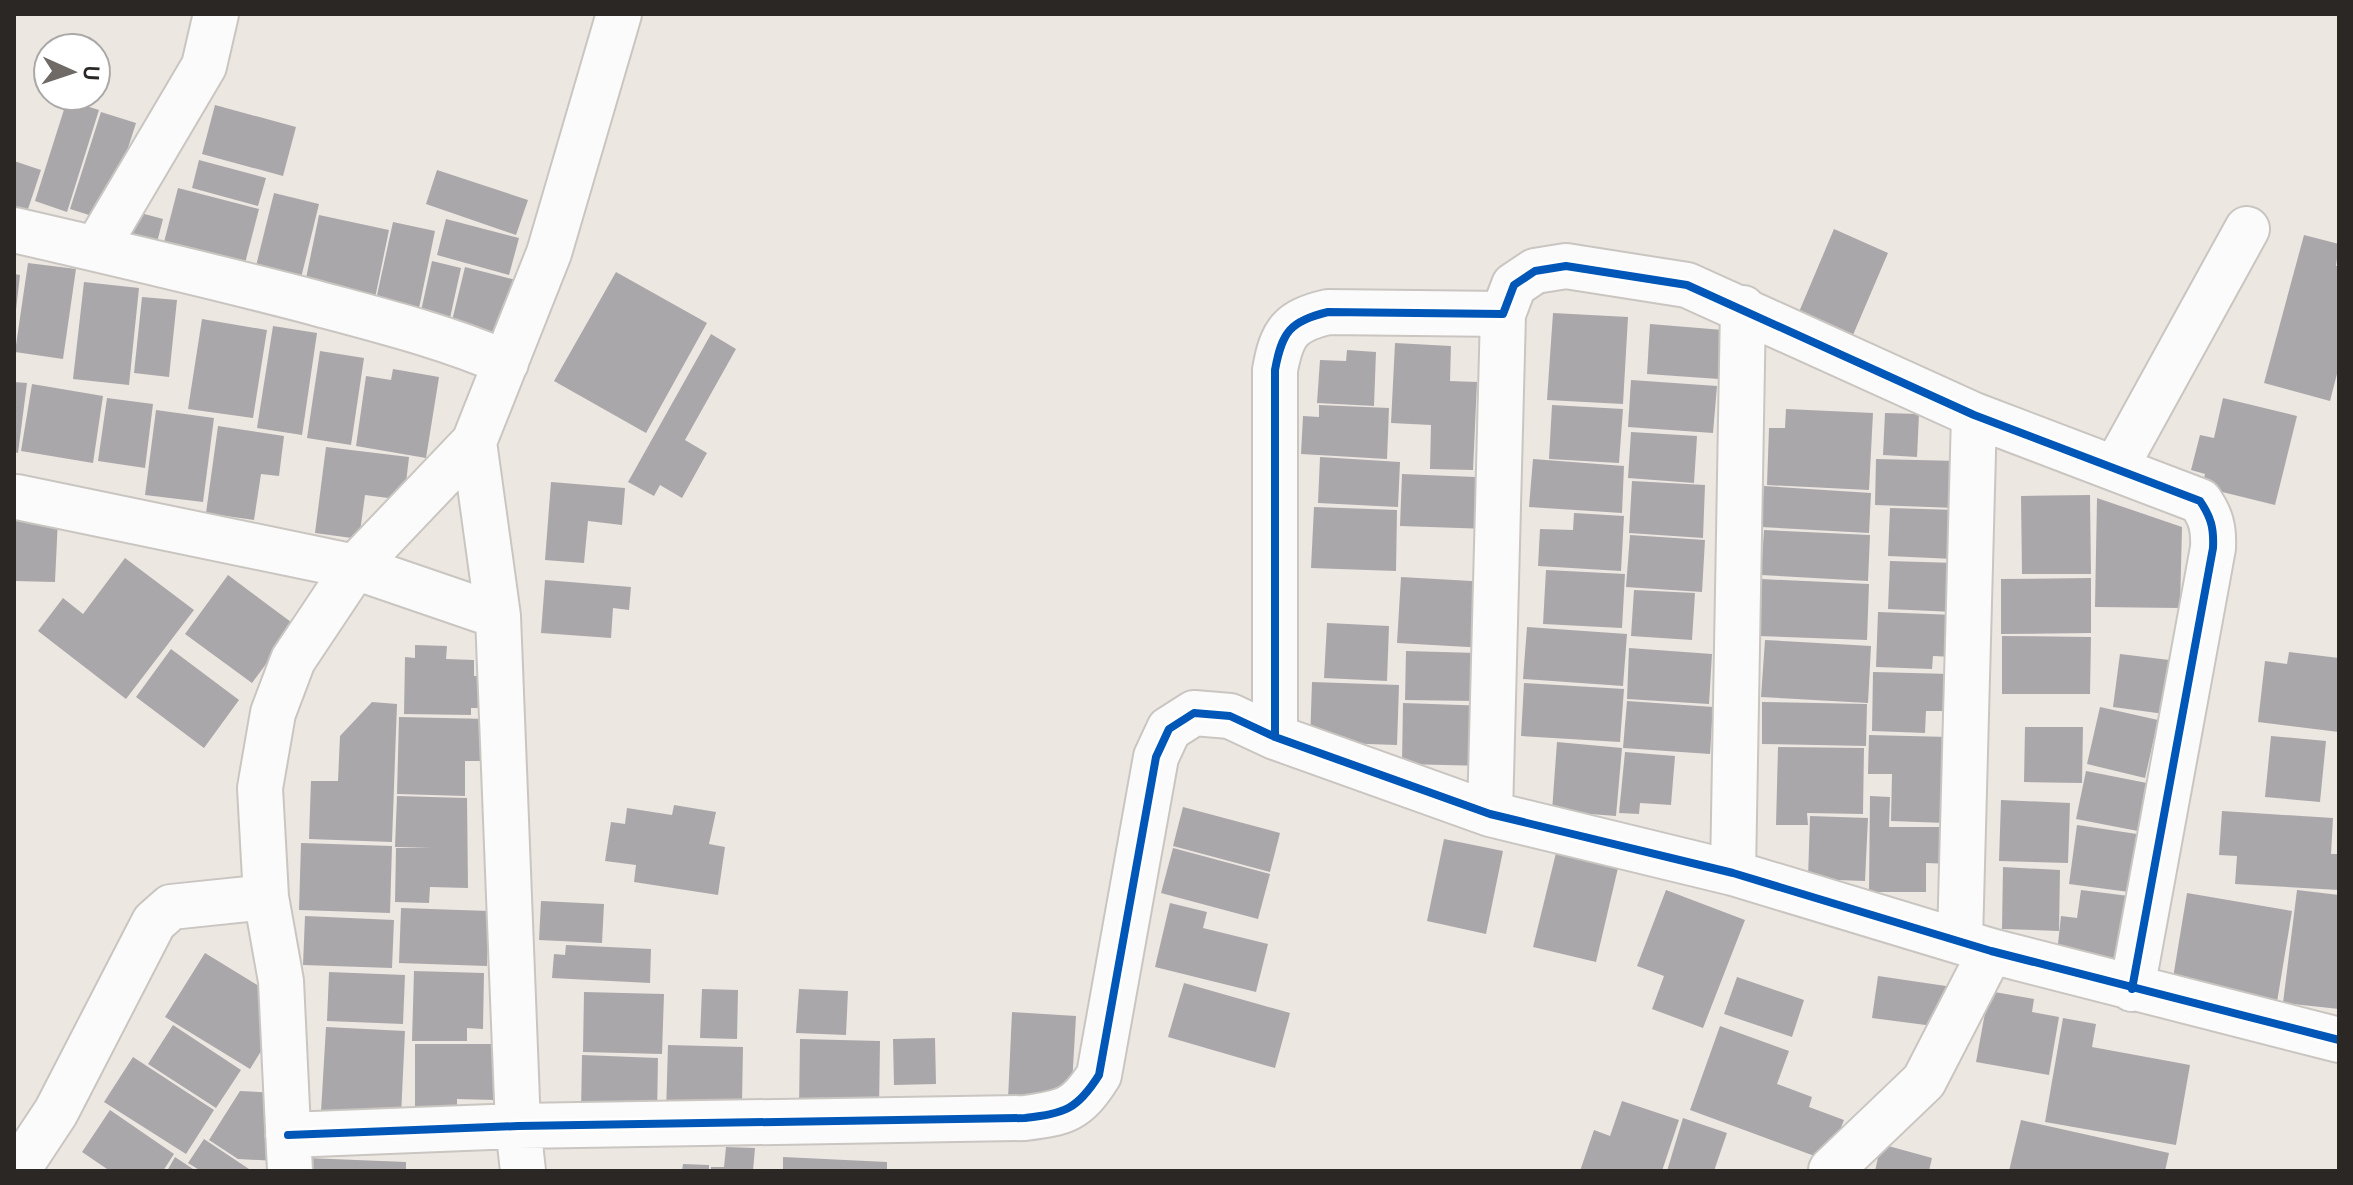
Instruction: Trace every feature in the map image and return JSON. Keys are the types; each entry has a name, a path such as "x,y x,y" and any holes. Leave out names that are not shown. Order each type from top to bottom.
{"street":[{"path":"96,249 204,66 216,14"},
{"path":"619,14 549,253 474,442 355,567 293,660 273,713 260,788 266,897 281,981 289,1153 518,1126 1025,1118 1060,1114 1083,1100 1099,1075 1156,757 1169,729 1194,713 1230,716 1275,737 1490,814 1733,873 1975,946 2339,1040"},
{"path":"2116,467 2247,229"},
{"path":"14,230 381,320 473,348 506,363"},
{"path":"1490,814 1503,314 1514,285 1535,271 1566,266 1687,285 1974,415 2200,501 2214,527 2132,989"},
{"path":"1733,873 1743,308"},
{"path":"1275,737 1275,370 1281,340 1302,318 1328,312 1503,314"},
{"path":"1831,1170 1924,1081 1975,946 1974,415"},
{"path":"474,442 498,616 518,1126 523,1171"},
{"path":"17,497 355,567 498,616"},
{"path":"17,1171 56,1112 154,922 171,907 266,897"}],"building":[{"path":"215,105 296,127 283,176 202,154"},
{"path":"63,112 98,112 67,212 35,201"},
{"path":"101,112 136,123 105,220 70,209"},
{"path":"199,160 266,178 258,206 192,188"},
{"path":"14,161 41,170 26,215 14,211"},
{"path":"437,170 528,200 516,235 426,204"},
{"path":"178,188 259,209 243,271 162,250"},
{"path":"274,193 319,204 301,278 256,266"},
{"path":"137,212 163,219 155,250 129,243"},
{"path":"319,215 389,230 374,303 304,288"},
{"path":"446,219 519,238 509,275 437,255"},
{"path":"393,222 435,231 417,318 374,309"},
{"path":"1834,229 1888,253 1850,342 1796,319"},
{"path":"2304,235 2339,244 2336,266 2339,266 2339,366 2330,401 2264,383"},
{"path":"432,261 461,268 450,318 421,311"},
{"path":"28,263 76,269 63,359 15,352"},
{"path":"465,267 520,281 506,339 451,325"},
{"path":"616,272 707,323 646,433 554,381"},
{"path":"14,274 20,275 16,310 14,310"},
{"path":"84,282 139,288 129,385 73,379"},
{"path":"142,297 177,300 169,377 134,373"},
{"path":"1553,313 1628,317 1623,404 1547,400"},
{"path":"202,319 267,330 253,418 188,409"},
{"path":"1650,324 1723,330 1719,379 1647,374"},
{"path":"273,326 317,333 302,435 257,428"},
{"path":"711,334 736,349 685,440 707,453 682,498 660,485 654,496 628,482"},
{"path":"1395,343 1451,346 1450,381 1477,382 1473,470 1430,469 1431,425 1391,423"},
{"path":"1347,350 1376,352 1374,406 1317,403 1320,360 1346,361"},
{"path":"320,351 364,358 351,445 307,438"},
{"path":"393,369 439,377 426,458 356,446 366,376 391,380"},
{"path":"1631,380 1717,386 1713,433 1628,427"},
{"path":"14,382 27,383 18,453 14,452"},
{"path":"32,384 103,396 93,463 21,451"},
{"path":"107,398 153,404 145,468 98,461"},
{"path":"2223,398 2297,416 2275,505 2202,487 2205,474 2191,470 2200,435 2214,438"},
{"path":"1319,405 1389,408 1387,459 1301,454 1303,416 1319,417"},
{"path":"1552,405 1623,409 1619,463 1549,459"},
{"path":"1786,409 1873,413 1869,490 1767,485 1769,428 1785,428"},
{"path":"156,410 214,418 203,502 145,495"},
{"path":"1885,413 1919,414 1917,457 1883,455"},
{"path":"218,426 284,436 279,476 261,474 254,520 206,513"},
{"path":"1631,432 1697,436 1694,483 1628,478"},
{"path":"326,447 409,457 404,500 365,495 359,539 315,533"},
{"path":"1320,457 1400,462 1398,507 1318,503"},
{"path":"1533,459 1624,466 1622,513 1529,507"},
{"path":"1876,459 1958,461 1956,508 1875,505"},
{"path":"1402,474 1475,477 1475,489 1491,489 1489,529 1400,526"},
{"path":"1632,481 1705,485 1703,538 1629,533"},
{"path":"551,482 625,488 622,525 588,521 584,563 545,560"},
{"path":"1764,486 1871,493 1869,533 1761,527"},
{"path":"2090,495 2091,574 2022,574 2021,496"},
{"path":"2097,498 2182,527 2180,608 2095,607"},
{"path":"1314,507 1397,510 1396,571 1311,568"},
{"path":"1890,508 1956,510 1954,559 1888,556"},
{"path":"1574,513 1624,516 1621,571 1538,566 1540,529 1573,530"},
{"path":"14,517 58,518 55,582 14,581"},
{"path":"1764,530 1870,535 1868,581 1761,575"},
{"path":"1630,535 1705,540 1702,592 1626,587"},
{"path":"125,558 194,610 126,699 38,631 63,598 83,614"},
{"path":"1890,561 1956,563 1954,612 1888,609"},
{"path":"1546,570 1625,574 1622,628 1543,624"},
{"path":"228,575 295,625 252,683 185,634"},
{"path":"1401,577 1489,582 1486,648 1397,643"},
{"path":"2091,578 2091,633 2001,634 2001,579"},
{"path":"1761,579 1869,584 1867,640 1758,636"},
{"path":"545,580 631,587 629,610 613,608 611,638 541,633"},
{"path":"1634,590 1695,593 1692,640 1631,636"},
{"path":"1878,612 1955,615 1953,657 1933,656 1932,669 1876,667"},
{"path":"1327,623 1389,626 1387,681 1324,678"},
{"path":"1527,627 1627,634 1623,686 1523,679"},
{"path":"2002,636 2091,637 2090,694 2002,694"},
{"path":"1765,640 1871,646 1868,703 1761,697"},
{"path":"415,645 447,646 446,659 474,660 474,676 489,676 488,708 471,708 471,715 404,714 405,657 415,658"},
{"path":"1629,648 1712,654 1709,704 1627,699"},
{"path":"171,649 239,700 204,748 136,697"},
{"path":"1406,651 1478,653 1477,701 1405,700"},
{"path":"2289,652 2339,658 2339,732 2258,722 2265,661 2287,664"},
{"path":"2120,654 2186,662 2179,716 2113,707"},
{"path":"1873,672 1951,674 1950,711 1926,711 1925,733 1872,731"},
{"path":"1312,682 1399,685 1397,745 1310,742"},
{"path":"1524,683 1624,689 1620,742 1521,736"},
{"path":"1627,701 1713,707 1710,754 1623,748"},
{"path":"372,702 397,704 392,842 309,839 311,781 338,781 340,736"},
{"path":"1762,702 1867,704 1866,746 1762,744"},
{"path":"1403,703 1489,706 1487,766 1402,764"},
{"path":"2100,707 2158,720 2145,778 2087,764"},
{"path":"399,717 489,719 488,761 465,761 465,796 397,794"},
{"path":"2025,727 2083,727 2082,783 2024,782"},
{"path":"1869,735 1949,737 1946,823 1891,821 1892,774 1868,774"},
{"path":"2271,736 2326,741 2320,802 2265,797"},
{"path":"1557,742 1622,748 1616,816 1552,811"},
{"path":"1778,747 1864,748 1863,814 1807,813 1808,825 1776,825"},
{"path":"1625,752 1675,756 1671,805 1640,803 1639,814 1619,813"},
{"path":"2086,771 2152,784 2143,832 2076,819"},
{"path":"397,796 467,798 468,888 430,887 429,903 395,902 396,848 431,848 395,847"},
{"path":"1870,796 1890,797 1889,827 1952,827 1951,864 1926,863 1926,892 1869,892"},
{"path":"2001,800 2070,803 2068,863 1999,861"},
{"path":"674,805 716,812 709,844 725,847 718,895 634,882 636,865 605,861 611,822 625,824 627,808 672,815"},
{"path":"1183,807 1280,833 1270,872 1173,846"},
{"path":"2222,811 2333,818 2331,854 2339,854 2339,890 2235,884 2237,856 2219,855"},
{"path":"1810,816 1868,818 1865,881 1808,879"},
{"path":"2077,825 2137,834 2129,892 2069,884"},
{"path":"1444,839 1503,851 1486,934 1427,921"},
{"path":"301,843 392,846 390,913 299,910"},
{"path":"1173,848 1270,874 1258,919 1161,893"},
{"path":"1556,853 1618,868 1596,962 1533,947"},
{"path":"2003,867 2060,870 2059,931 2002,929"},
{"path":"1666,890 1745,920 1703,1028 1652,1009 1664,976 1637,966"},
{"path":"2081,890 2129,896 2121,961 2057,953 2061,916 2077,918"},
{"path":"2297,890 2339,895 2339,1009 2283,1003"},
{"path":"2187,893 2292,911 2277,1002 2172,984"},
{"path":"541,901 604,904 602,943 539,940"},
{"path":"1170,903 1207,912 1203,928 1268,944 1256,992 1155,967"},
{"path":"401,908 489,911 487,966 399,963"},
{"path":"305,916 394,920 392,968 303,965"},
{"path":"566,945 651,949 650,983 552,978 554,954 565,955"},
{"path":"205,953 275,996 279,1022 250,1069 165,1017"},
{"path":"414,971 484,973 483,1029 467,1028 467,1041 412,1041"},
{"path":"329,972 405,975 403,1024 327,1021"},
{"path":"1878,976 1946,986 1941,1027 1872,1018"},
{"path":"1737,977 1804,1000 1792,1037 1724,1014"},
{"path":"1184,983 1290,1013 1275,1068 1168,1037"},
{"path":"702,989 738,990 737,1039 700,1038"},
{"path":"799,989 848,991 846,1035 796,1033"},
{"path":"1989,991 2034,999 2032,1012 2059,1017 2049,1075 1976,1062"},
{"path":"584,992 664,994 662,1054 583,1052"},
{"path":"1012,1012 1076,1016 1071,1102 1008,1099"},
{"path":"2063,1018 2096,1024 2092,1047 2190,1065 2176,1145 2045,1122"},
{"path":"173,1025 241,1070 216,1108 148,1064"},
{"path":"1720,1026 1789,1051 1777,1084 1812,1097 1809,1107 1844,1120 1828,1161 1690,1110"},
{"path":"326,1027 405,1031 401,1116 321,1112"},
{"path":"935,1038 936,1084 894,1085 893,1039"},
{"path":"800,1039 880,1041 879,1111 799,1109"},
{"path":"415,1044 494,1044 494,1100 457,1099 457,1120 415,1120"},
{"path":"668,1045 743,1047 742,1103 666,1113"},
{"path":"582,1055 658,1058 657,1115 581,1113"},
{"path":"133,1057 214,1110 186,1154 104,1102"},
{"path":"240,1091 277,1093 276,1161 238,1159 209,1140"},
{"path":"1622,1101 1679,1120 1662,1171 1580,1171 1594,1130 1610,1136"},
{"path":"110,1110 174,1154 163,1171 110,1171 82,1152"},
{"path":"1683,1118 1727,1133 1714,1171 1667,1171"},
{"path":"2021,1120 2169,1153 2165,1171 2009,1171"},
{"path":"204,1139 252,1171 201,1171 188,1163"},
{"path":"1881,1144 1932,1158 1929,1171 1875,1171"},
{"path":"726,1147 755,1148 753,1171 711,1171 711,1167 724,1167"},
{"path":"175,1157 196,1171 167,1171"},
{"path":"783,1157 887,1162 887,1171 783,1171"},
{"path":"307,1158 406,1162 406,1171 307,1171"},
{"path":"683,1164 709,1165 709,1171 682,1171"}],"cycle path":[{"path":"1275,737 1275,370 1281,346 1290,330 1296,324 1328,312 1503,314 1514,285 1535,271 1566,266 1687,285 1974,415 2200,501 2204,507 2211,523 2213,548 2132,989"},
{"path":"288,1135 518,1126 1025,1118 1069,1108 1084,1096 1099,1075 1156,757 1169,729 1194,713 1230,716 1275,737 1490,814 1733,873 1991,951 2339,1040"}]}
